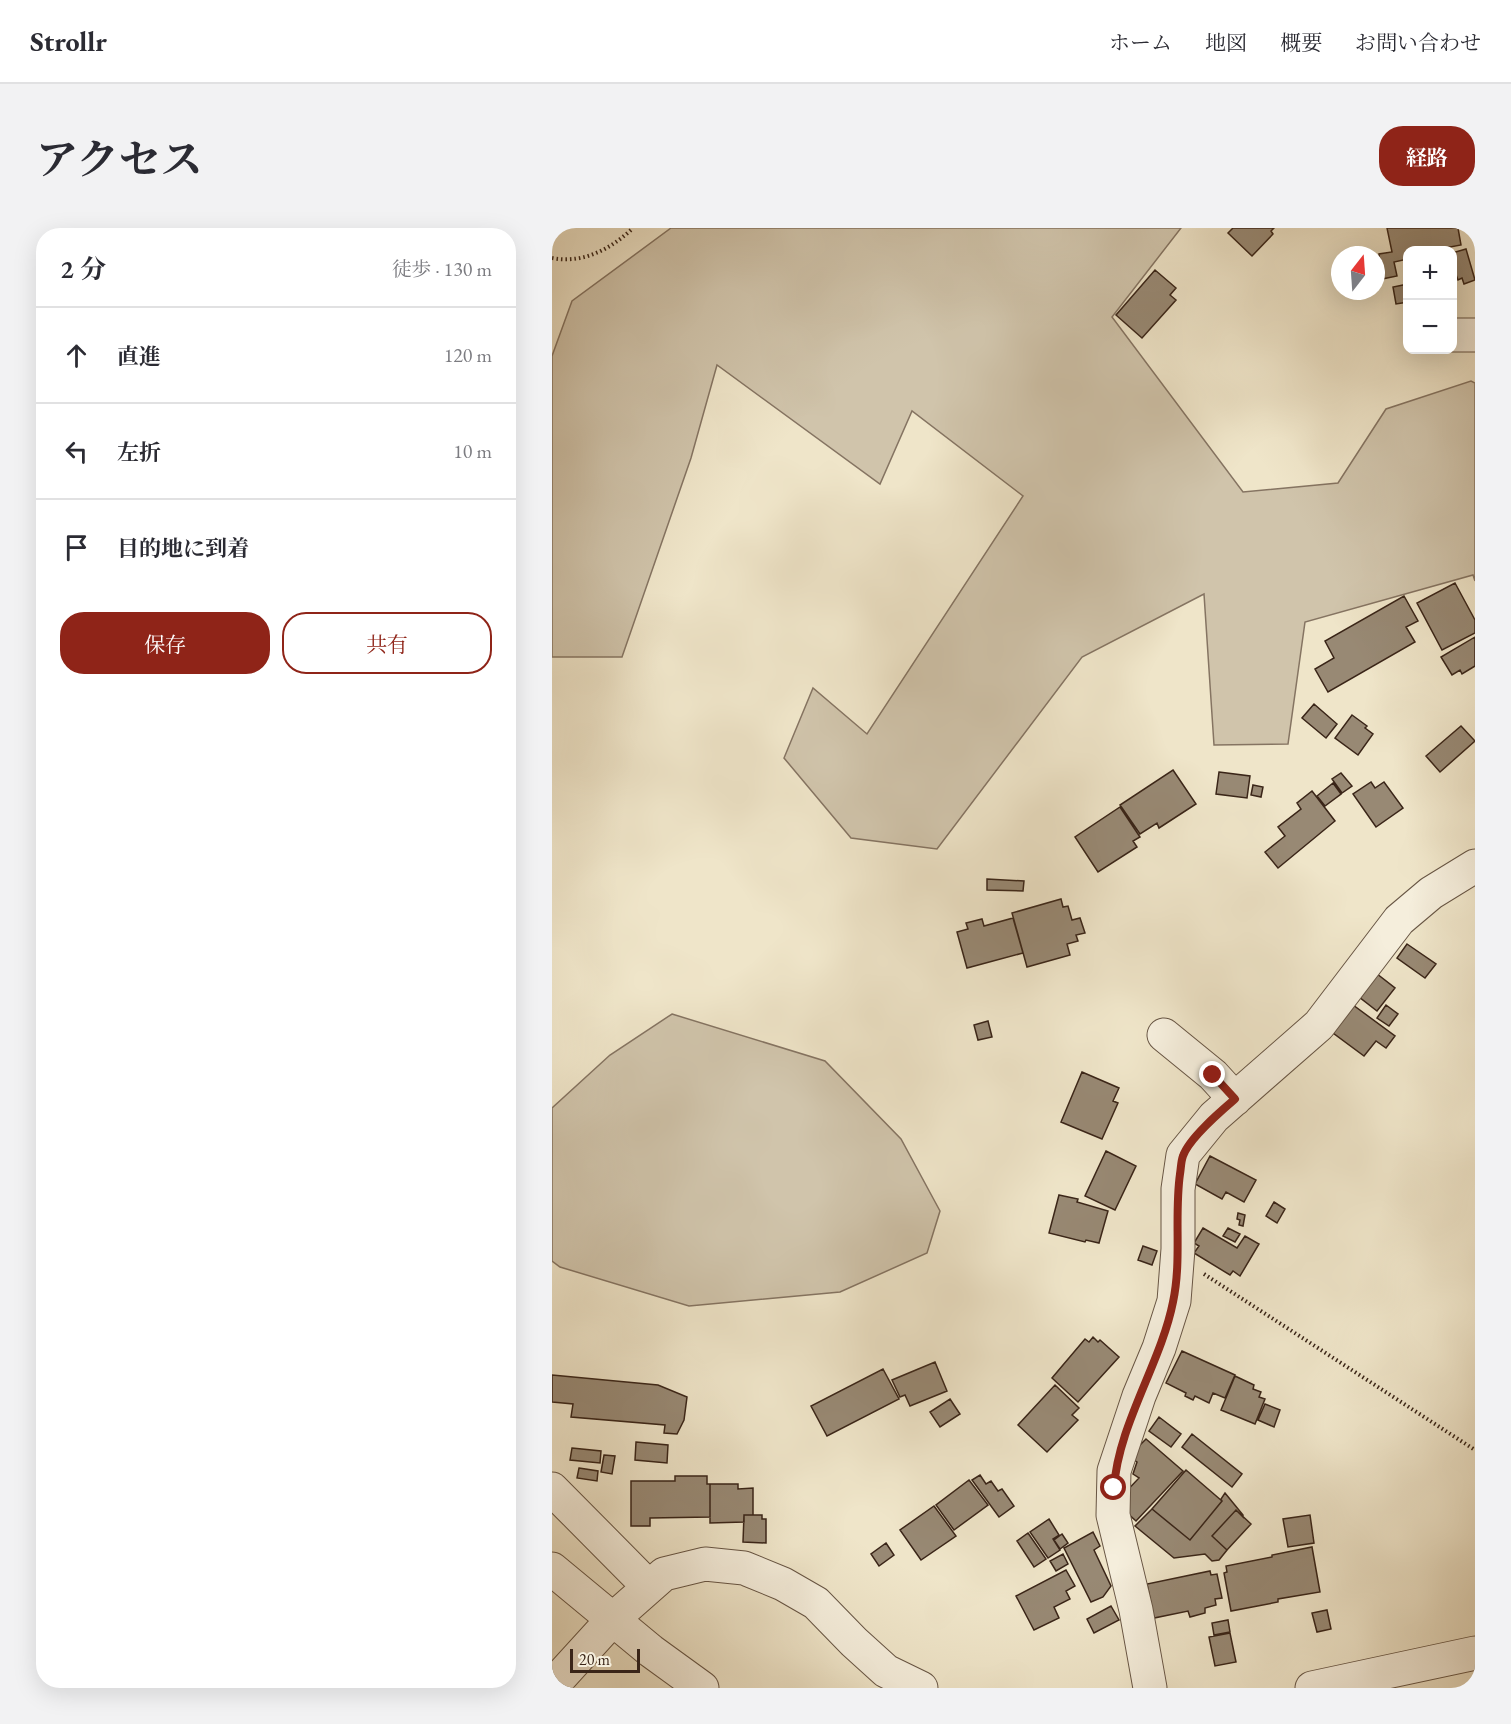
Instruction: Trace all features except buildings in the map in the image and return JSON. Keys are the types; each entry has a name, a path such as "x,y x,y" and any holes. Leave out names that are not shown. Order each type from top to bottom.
{"street":[{"path":"1457,335 1475,335"},
{"path":"1150,1688 1136,1610 1113,1515 1114,1471 1174,1301 1178,1249 1178,1189 1183,1155 1214,1117 1319,1025 1400,920 1431,893 1475,866"},
{"path":"1164,1035 1213,1075 1235,1099"},
{"path":"552,1489 649,1587"},
{"path":"552,1686 613,1619 664,1574 705,1564 744,1568 783,1584 816,1603 886,1671 921,1688"},
{"path":"552,1569 702,1688"},
{"path":"1312,1688 1475,1653"}],"path":[{"path":"552,258 563,260 590,256 621,239 633,228"},
{"path":"1201,1273 1475,1450"}],"shaded area":[{"path":"671,228 1181,228 1112,317 1243,492 1338,483 1386,409 1471,381 1475,383 1475,581 1473,575 1305,622 1288,744 1214,745 1204,594 1082,657 937,849 851,838 784,758 813,688 867,734 1023,496 912,411 880,484 717,365 691,458 622,657 552,657 552,356 572,301"},
{"path":"672,1014 825,1061 901,1139 940,1211 927,1253 840,1292 689,1306 560,1267 552,1261 552,1108 610,1055"}],"route":[{"path":"1114,1488 1114,1471 1174,1301 1178,1249 1178,1189 1183,1155 1214,1117 1235,1099 1213,1075"}]}
